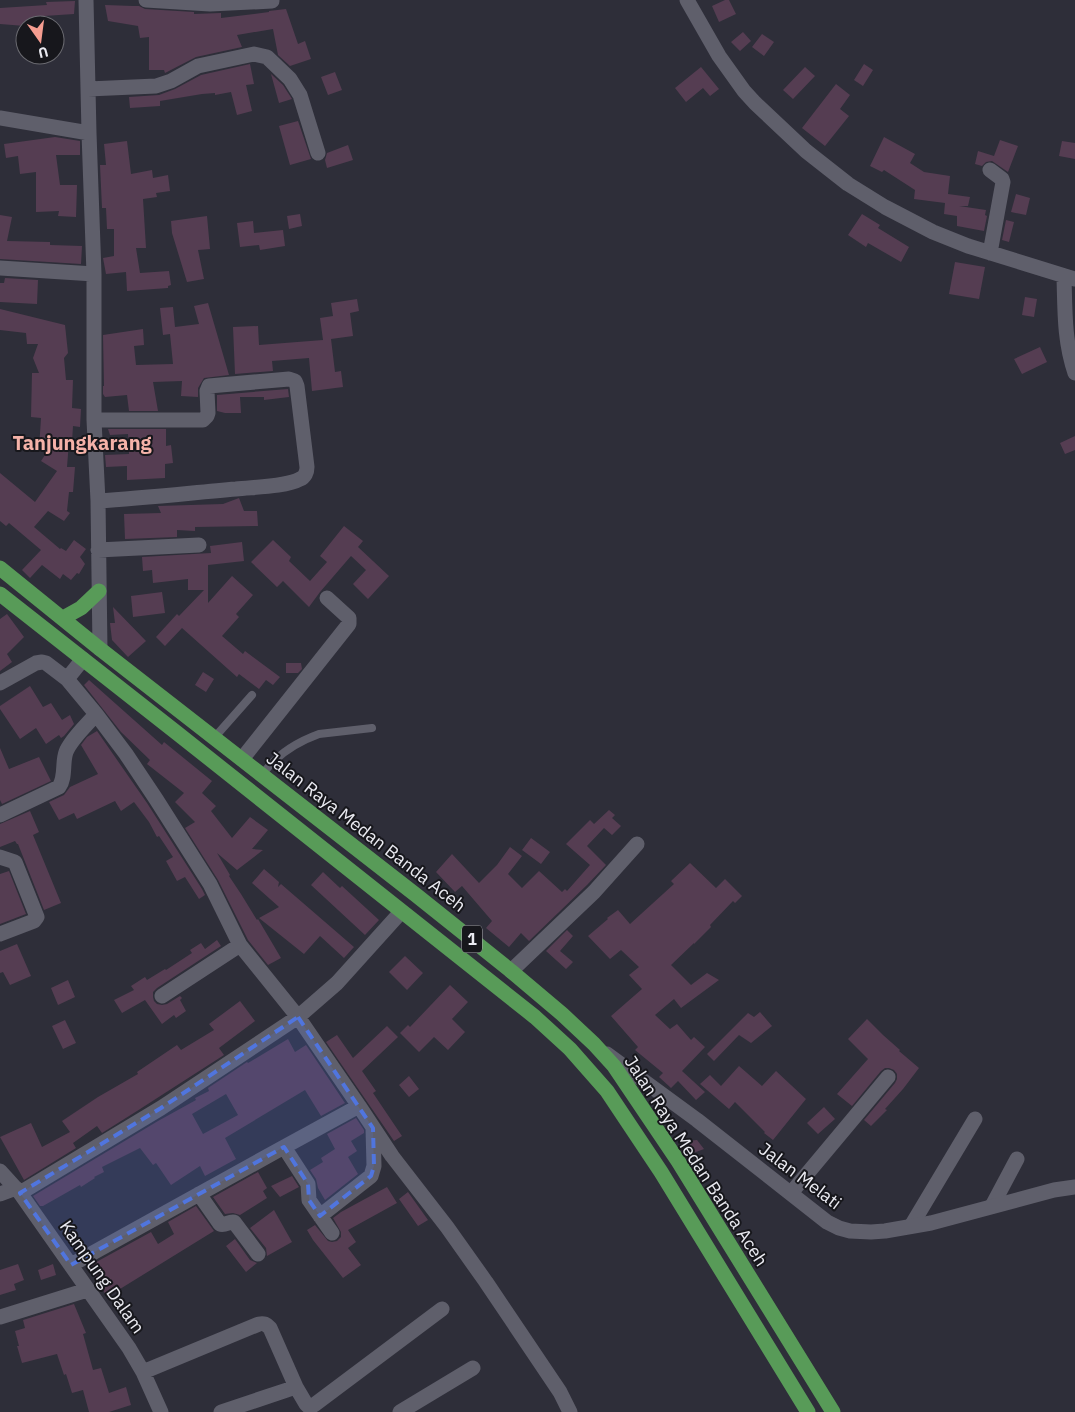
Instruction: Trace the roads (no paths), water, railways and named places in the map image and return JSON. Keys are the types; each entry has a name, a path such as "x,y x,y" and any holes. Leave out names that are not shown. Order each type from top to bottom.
{"highway":[{"name":"Jalan Raya Medan Banda Aceh","path":"0,568 100,649 242,758 511,971 594,1044 614,1066 673,1153 833,1412"},
{"path":"63,618 82,608 99,591"},
{"name":"Jalan Raya Medan Banda Aceh","path":"0,594 535,1017 566,1044 607,1091 661,1172 808,1412"}],"street":[{"path":"86,0 94,274 94,420 98,501 100,649"},
{"path":"146,0 210,4 272,1"},
{"path":"687,0 719,56 744,91 806,151 848,184 885,207 933,232 968,246 1070,278 1065,333 1075,373"},
{"path":"88,89 164,84 198,66 254,54 267,57 290,79 300,95 318,153"},
{"path":"0,118 89,133"},
{"path":"990,170 1002,179 1003,183 990,253"},
{"path":"0,268 94,274"},
{"path":"94,420 203,420 208,413 207,391 209,386 289,379 295,381 297,386 308,467 304,477 294,482 174,496 98,501"},
{"path":"98,550 199,545"},
{"path":"242,758 349,624 349,618 327,598"},
{"path":"67,680 83,659"},
{"path":"0,683 36,663 46,663 67,680 96,714 151,791 210,884 240,945 298,1017 392,1156 447,1227 560,1392 570,1412"},
{"path":"0,815 59,787 62,783 66,752 71,743 96,714"},
{"path":"511,971 594,892 637,844"},
{"path":"0,857 15,862 38,917 34,921 0,934"},
{"path":"0,1194 18,1190 160,1108 298,1017 337,983 401,912"},
{"path":"162,996 240,945"},
{"name":"Jalan Melati","path":"594,1044 697,1120 827,1222 839,1228 850,1231 871,1232 911,1226 1054,1190 1075,1187"},
{"path":"791,1193 888,1077"},
{"path":"71,1265 359,1106"},
{"path":"911,1226 975,1119"},
{"path":"320,1216 371,1176 374,1166 374,1128"},
{"path":"284,1146 307,1182 309,1200 332,1233"},
{"path":"992,1206 1017,1159"},
{"name":"Kampung Dalam","path":"0,1171 18,1190 129,1348 143,1372 161,1412"},
{"path":"198,1194 220,1224 234,1222 258,1254"},
{"path":"0,1316 87,1290"},
{"path":"143,1372 262,1323 270,1328 296,1387 306,1404 308,1406 314,1405 442,1309"},
{"path":"400,1412 473,1368"},
{"path":"221,1412 296,1387"}],"lane":[{"path":"214,738 252,694"},
{"path":"262,774 275,759 297,744 319,734 372,728"}],"district":[{"name":"Tanjungkarang","path":"82,443"}]}
